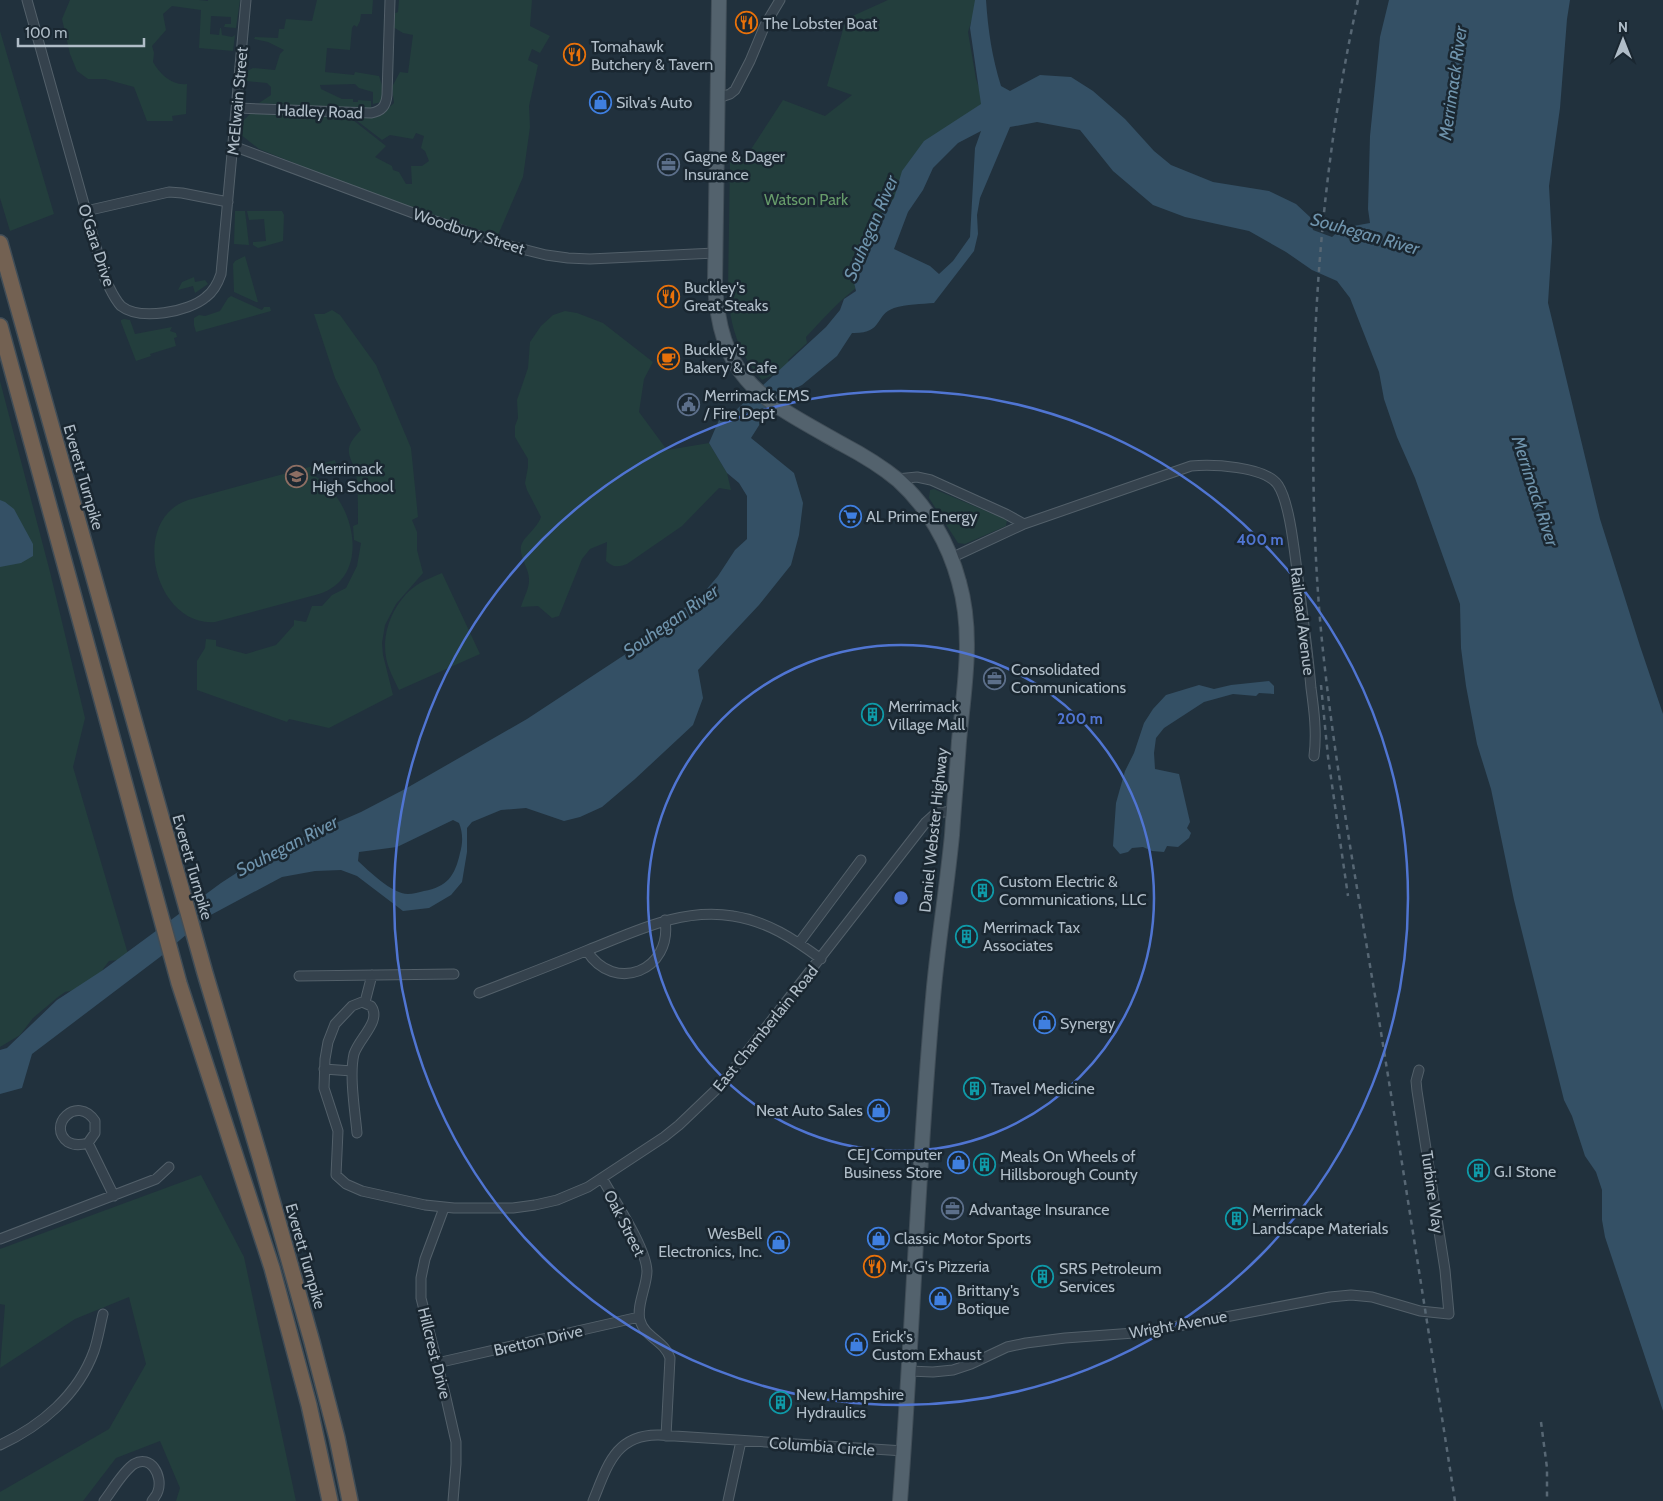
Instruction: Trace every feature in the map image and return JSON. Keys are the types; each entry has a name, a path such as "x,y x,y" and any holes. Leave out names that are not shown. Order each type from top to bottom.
{"highway":[{"name":"Everett Turnpike","path":"0,243 205,973 312,1342 337,1438 350,1501"},
{"path":"0,326 180,983 272,1268 310,1405 330,1501"}],"main road":[{"name":"Daniel Webster Highway","path":"719,0 715,253 716,309 724,342 744,376 771,403 867,458 910,492 934,524 951,558 964,600 967,640 953,811 929,1046 900,1501"}],"street":[{"name":"O'Gara Drive","path":"27,0 105,279 117,301 130,311 148,314 167,312 191,306 206,298 219,280 222,267 228,202"},
{"name":"McElwain Street","path":"228,202 246,0"},
{"name":"Hadley Road","path":"237,108 371,113 381,110 385,106 387,95 390,0"},
{"path":"718,98 735,90 765,25 780,0"},
{"name":"Woodbury Street","path":"233,146 432,220 506,245 546,255 590,259 715,253"},
{"path":"86,210 169,192 228,202"},
{"name":"Railroad Avenue","path":"951,558 1024,524 1190,466 1210,466 1257,472 1274,481 1278,485 1286,506 1295,557 1313,703 1314,756"},
{"path":"897,480 917,477 931,480 1024,524"},
{"name":"East Chamberlain Road","path":"324,1069 325,1094 336,1122 338,1135 336,1175 346,1184 362,1191 444,1208 513,1208 557,1200 576,1193 664,1137 722,1084 926,822 936,813 953,811"},
{"path":"798,943 861,860"},
{"path":"479,994 665,920 687,916 732,915 770,926 821,958"},
{"path":"587,951 595,962 612,972 620,973 640,970 649,966 661,952 666,935 665,920"},
{"path":"299,976 454,974"},
{"path":"365,1002 372,975"},
{"path":"352,1071 324,1069 328,1042 333,1028 341,1016 358,1002 365,1002 373,1009 375,1018 357,1046 353,1061 352,1071 357,1133"},
{"name":"Turbine Way","path":"1419,1070 1416,1080 1417,1091 1445,1270 1449,1314"},
{"path":"88,1143 114,1196"},
{"path":"0,1239 156,1180 169,1166"},
{"name":"Oak Street","path":"602,1178 644,1256 647,1272 639,1317"},
{"name":"Hillcrest Drive","path":"444,1208 425,1259 421,1288 424,1313 446,1398 456,1448 453,1501"},
{"name":"Wright Avenue","path":"909,1371 934,1372 952,1370 971,1364 1007,1347 1026,1343 1164,1329 1330,1297 1351,1295 1372,1297 1420,1311 1449,1314"},
{"path":"0,1445 47,1417 66,1398 89,1363 98,1339 103,1314"},
{"path":"639,1317 646,1330 663,1345 670,1358 666,1436"},
{"name":"Bretton Drive","path":"437,1363 639,1317"},
{"name":"Columbia Circle","path":"593,1501 607,1467 618,1449 625,1443 642,1436 904,1451"},
{"path":"728,1501 741,1441"},
{"path":"104,1501 131,1466 144,1462 152,1466 158,1476 158,1490 152,1501"}],"green space":[{"path":"70,0 240,0 236,28 224,27 225,24 231,24 231,17 211,16 210,34 219,35 221,28 222,35 232,37 235,35 233,51 199,48 201,10 172,6 163,14 166,30 152,46 154,53 153,62 159,71 171,81 187,84 186,114 172,116 173,121 147,121 134,87 105,79 88,79 77,71 70,54 62,19"},
{"path":"317,0 373,0 372,14 361,14 357,27 354,25 352,28 350,50 327,48 325,72 354,75 355,72 379,76 382,85 382,102 373,104 373,92 359,88 355,84 320,85 321,89 342,99 353,99 353,102 358,102 358,100 371,101 371,110 259,103 271,95 271,87 267,83 246,81 245,72 253,68 275,70 280,54 284,50 268,42 254,39 255,37 278,38 279,29 284,29 286,19 312,21"},
{"path":"399,0 532,0 530,26 550,36 540,53 532,49 528,60 538,65 529,106 530,127 523,177 498,235 432,217 357,188 259,149 240,134 244,120 255,109 351,112 353,120 386,146 375,157 399,172 406,184 412,184 411,166 422,166 429,161 425,151 421,148 424,136 416,133 413,139 390,135 382,140 356,120 355,116 382,114 394,103 392,87 400,72 408,73 413,35 403,33 393,27 393,14 398,12"},
{"name":"Watson Park","path":"888,0 978,0 968,32 976,79 984,102 898,202 856,255 851,271 856,288 806,337 807,343 788,360 790,364 762,380 741,349 733,328 729,304 730,158 746,157 783,100 825,116 852,95 827,86 846,19"},
{"path":"0,31 54,214 10,231 0,198"},
{"path":"235,211 245,211 249,245 234,244"},
{"path":"247,211 282,211 284,215 283,241 258,248 253,245 253,242 266,241 264,219 249,220"},
{"path":"245,256 258,302 234,292 233,264"},
{"path":"194,277 195,282 205,280 208,284 195,293 193,286 178,290 182,282"},
{"path":"231,296 262,310 264,307 270,307 271,311 196,332 194,318 199,315 205,316 220,311"},
{"path":"332,310 340,315 376,365 411,448 418,517 412,520 417,532 417,550 423,573 396,604 385,625 382,643 383,655 393,695 329,728 289,719 287,722 197,690 197,661 205,648 206,639 216,640 216,646 246,654 276,645 294,625 294,620 306,622 312,606 322,606 332,595 346,588 357,566 361,543 354,540 353,526 358,524 357,480 349,450 350,444 361,430 335,378 314,314 324,314"},
{"path":"565,311 577,313 603,323 653,362 644,379 639,412 667,450 709,443 727,473 731,490 719,488 682,526 627,564 616,566 606,561 607,542 590,549 582,559 559,616 552,618 538,606 521,607 528,587 529,577 521,546 524,539 541,517 525,483 528,459 515,437 515,426 518,418 517,400 528,368 530,342 541,326 553,315"},
{"path":"124,319 130,320 135,334 172,327 170,331 176,333 177,337 174,338 176,346 150,354 151,356 136,361 121,322"},
{"path":"0,381 50,572 85,718 73,767 128,954 118,960 109,961 101,975 75,990 65,992 58,997 33,1018 20,1035 0,1047"},
{"path":"335,460 337,467 313,475 327,486 339,500 352,536 352,554 347,571 336,585 319,594 215,622 194,619 177,608 164,591 156,570 154,549 158,528 169,511 188,500"},
{"path":"934,489 1007,520 1006,526 965,544 958,543 929,498 930,490"},
{"path":"442,573 480,654 399,690 386,657 385,647 388,625 397,605 411,589"},
{"path":"201,1175 244,1257 296,1501 176,1501 180,1488 160,1441 116,1458 83,1501 0,1501 0,1492 109,1429 146,1364 129,1297 75,1319 0,1368 5,1305 0,1304 0,1249"}],"water":[{"path":"975,0 986,0 991,43 1001,86 1010,91 1040,75 1071,77 1093,91 1125,119 1154,151 1171,165 1213,182 1269,191 1296,204 1310,217 1313,230 1332,237 1342,228 1370,223 1368,209 1370,136 1380,37 1389,0 1570,0 1560,108 1549,186 1552,241 1548,303 1600,519 1663,714 1663,1411 1605,1237 1602,1220 1602,1190 1596,1172 1585,1156 1572,1116 1564,1100 1514,900 1491,789 1477,744 1461,648 1460,604 1415,478 1397,437 1384,399 1379,372 1350,298 1337,281 1312,270 1286,252 1249,231 1185,217 1153,205 1113,171 1080,130 1037,122 1010,127 980,198 977,215 978,234 974,251 934,303 894,308 888,311 878,324 869,330 852,333 837,356 802,385 780,396 765,416 751,438 794,473 803,503 799,535 791,565 759,605 698,670 703,698 693,725 635,779 602,807 580,817 564,821 526,808 501,810 472,822 467,828 467,852 462,882 451,895 429,908 403,911 357,876 341,870 315,871 282,877 207,917 160,957 32,1054 22,1088 0,1094 0,1050 7,1048 57,1000 103,970 221,883 267,853 361,812 527,719 638,646 706,590 735,550 747,539 747,496 739,483 727,473 709,443 719,420 728,421 736,410 826,327 840,310 844,299 856,291 853,278 855,259 860,242 894,198 902,171 924,141 981,104 970,28","holes":["981,131 975,148 970,237 953,261 939,274 930,266 894,249 908,212 923,190 933,168 958,143","453,820 459,823 462,838 461,849 456,868 449,879 439,887 412,894 402,893 381,881 358,861 359,852 397,847"]},
{"path":"0,500 14,509 33,544 33,556 21,563 0,567"},
{"path":"1269,681 1274,686 1274,694 1259,693 1256,696 1233,694 1204,702 1164,728 1156,738 1154,753 1155,769 1179,774 1190,822 1187,828 1191,833 1189,838 1178,847 1167,846 1164,852 1152,851 1143,847 1132,848 1128,852 1120,854 1113,846 1116,803 1125,771 1134,753 1144,723 1153,709 1166,695 1199,685 1214,689 1231,685"}],"railway":[{"path":"1358,0 1347,52 1330,157 1320,263 1316,317 1313,423 1316,566 1328,697 1341,789 1455,1501"},
{"path":"1321,685 1328,757 1348,896"},
{"path":"1541,1422 1547,1468 1547,1501"}],"place":[{"name":"The Lobster Boat","path":"747,23"},
{"name":"Tomahawk Butchery & Tavern","path":"575,55"},
{"name":"Silva's Auto","path":"600,102"},
{"name":"Gagne & Dager Insurance","path":"668,165"},
{"name":"Buckley's Great Steaks","path":"668,296"},
{"name":"Buckley's Bakery & Cafe","path":"668,358"},
{"name":"Merrimack EMS / Fire Dept","path":"688,404"},
{"name":"Merrimack High School","path":"296,477"},
{"name":"AL Prime Energy","path":"850,516"},
{"name":"Consolidated Communications","path":"995,678"},
{"name":"Merrimack Village Mall","path":"872,715"},
{"name":"Custom Electric & Communications, LLC","path":"983,890"},
{"name":"Merrimack Tax Associates","path":"967,936"},
{"name":"Synergy","path":"1044,1023"},
{"name":"Travel Medicine","path":"975,1088"},
{"name":"Neat Auto Sales","path":"879,1110"},
{"name":"CEJ Computer Business Store","path":"958,1163"},
{"name":"Meals On Wheels of Hillsborough County","path":"984,1165"},
{"name":"G.I Stone","path":"1478,1171"},
{"name":"Advantage Insurance","path":"953,1209"},
{"name":"Merrimack Landscape Materials","path":"1236,1219"},
{"name":"Classic Motor Sports","path":"878,1238"},
{"name":"WesBell Electronics, Inc.","path":"778,1242"},
{"name":"Mr. G's Pizzeria","path":"874,1266"},
{"name":"SRS Petroleum Services","path":"1043,1277"},
{"name":"Brittany's Botique","path":"941,1299"},
{"name":"Erick's Custom Exhaust","path":"856,1345"},
{"name":"New Hampshire Hydraulics","path":"780,1403"}],"water label":[{"name":"Merrimack River","path":"1453,83"},
{"name":"Souhegan River","path":"871,228"},
{"name":"Souhegan River","path":"1365,234"},
{"name":"Merrimack River","path":"1535,491"},
{"name":"Souhegan River","path":"671,621"},
{"name":"Souhegan River","path":"287,846"}]}
